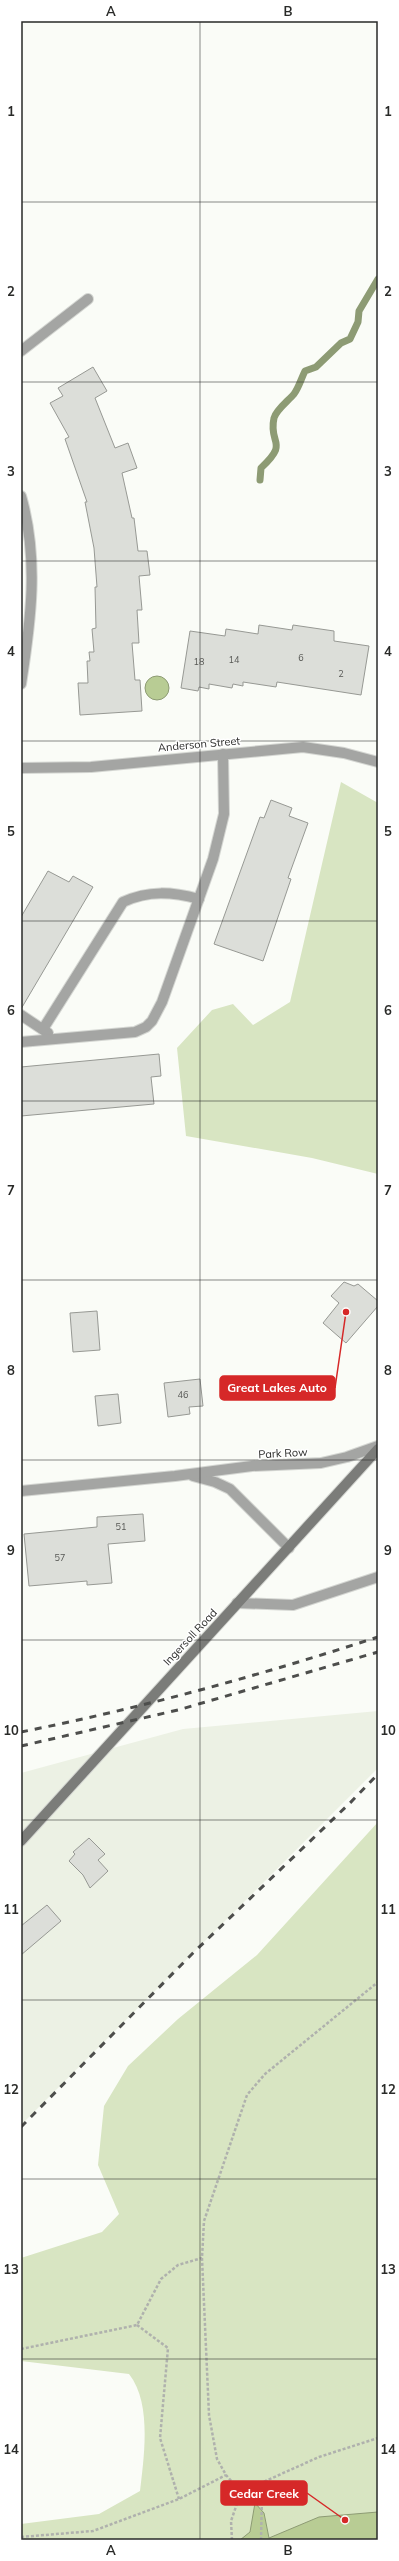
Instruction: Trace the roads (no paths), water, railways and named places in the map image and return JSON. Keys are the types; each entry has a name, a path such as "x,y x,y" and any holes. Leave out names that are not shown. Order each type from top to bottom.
{"main road":[{"name":"Ingersoll Road","path":"21,1841 378,1449"}],"street":[{"path":"21,351 88,298"},
{"path":"21,496 30,536 33,591 21,684"},
{"name":"Anderson Street","path":"21,768 91,767 223,754 316,748 378,762"},
{"path":"21,1042 135,1032 146,1027 152,1021 162,1002 213,859 224,814 223,754"},
{"path":"43,1029 123,902 137,896 156,892 199,899"},
{"path":"21,1015 58,1039"},
{"name":"Park Row","path":"21,1491 186,1475 252,1466 321,1463 347,1458 378,1446"},
{"name":"Park Row","path":"186,1475 215,1482 230,1489 289,1548"},
{"path":"237,1604 293,1605 378,1577"}],"waterway":[{"path":"260,480 261,468 270,459 276,447 273,427 275,415 294,394 305,371 316,367 341,343 350,339 358,322 359,311 378,279"}],"railway":[{"path":"21,1732 66,1723 201,1690 378,1637"},
{"path":"21,1746 178,1710 378,1652"},
{"path":"21,2127 193,1953 350,1803 378,1774"}],"place":[{"name":"Great Lakes Auto","path":"346,1312"},
{"name":"Cedar Creek","path":"345,2520"}]}
